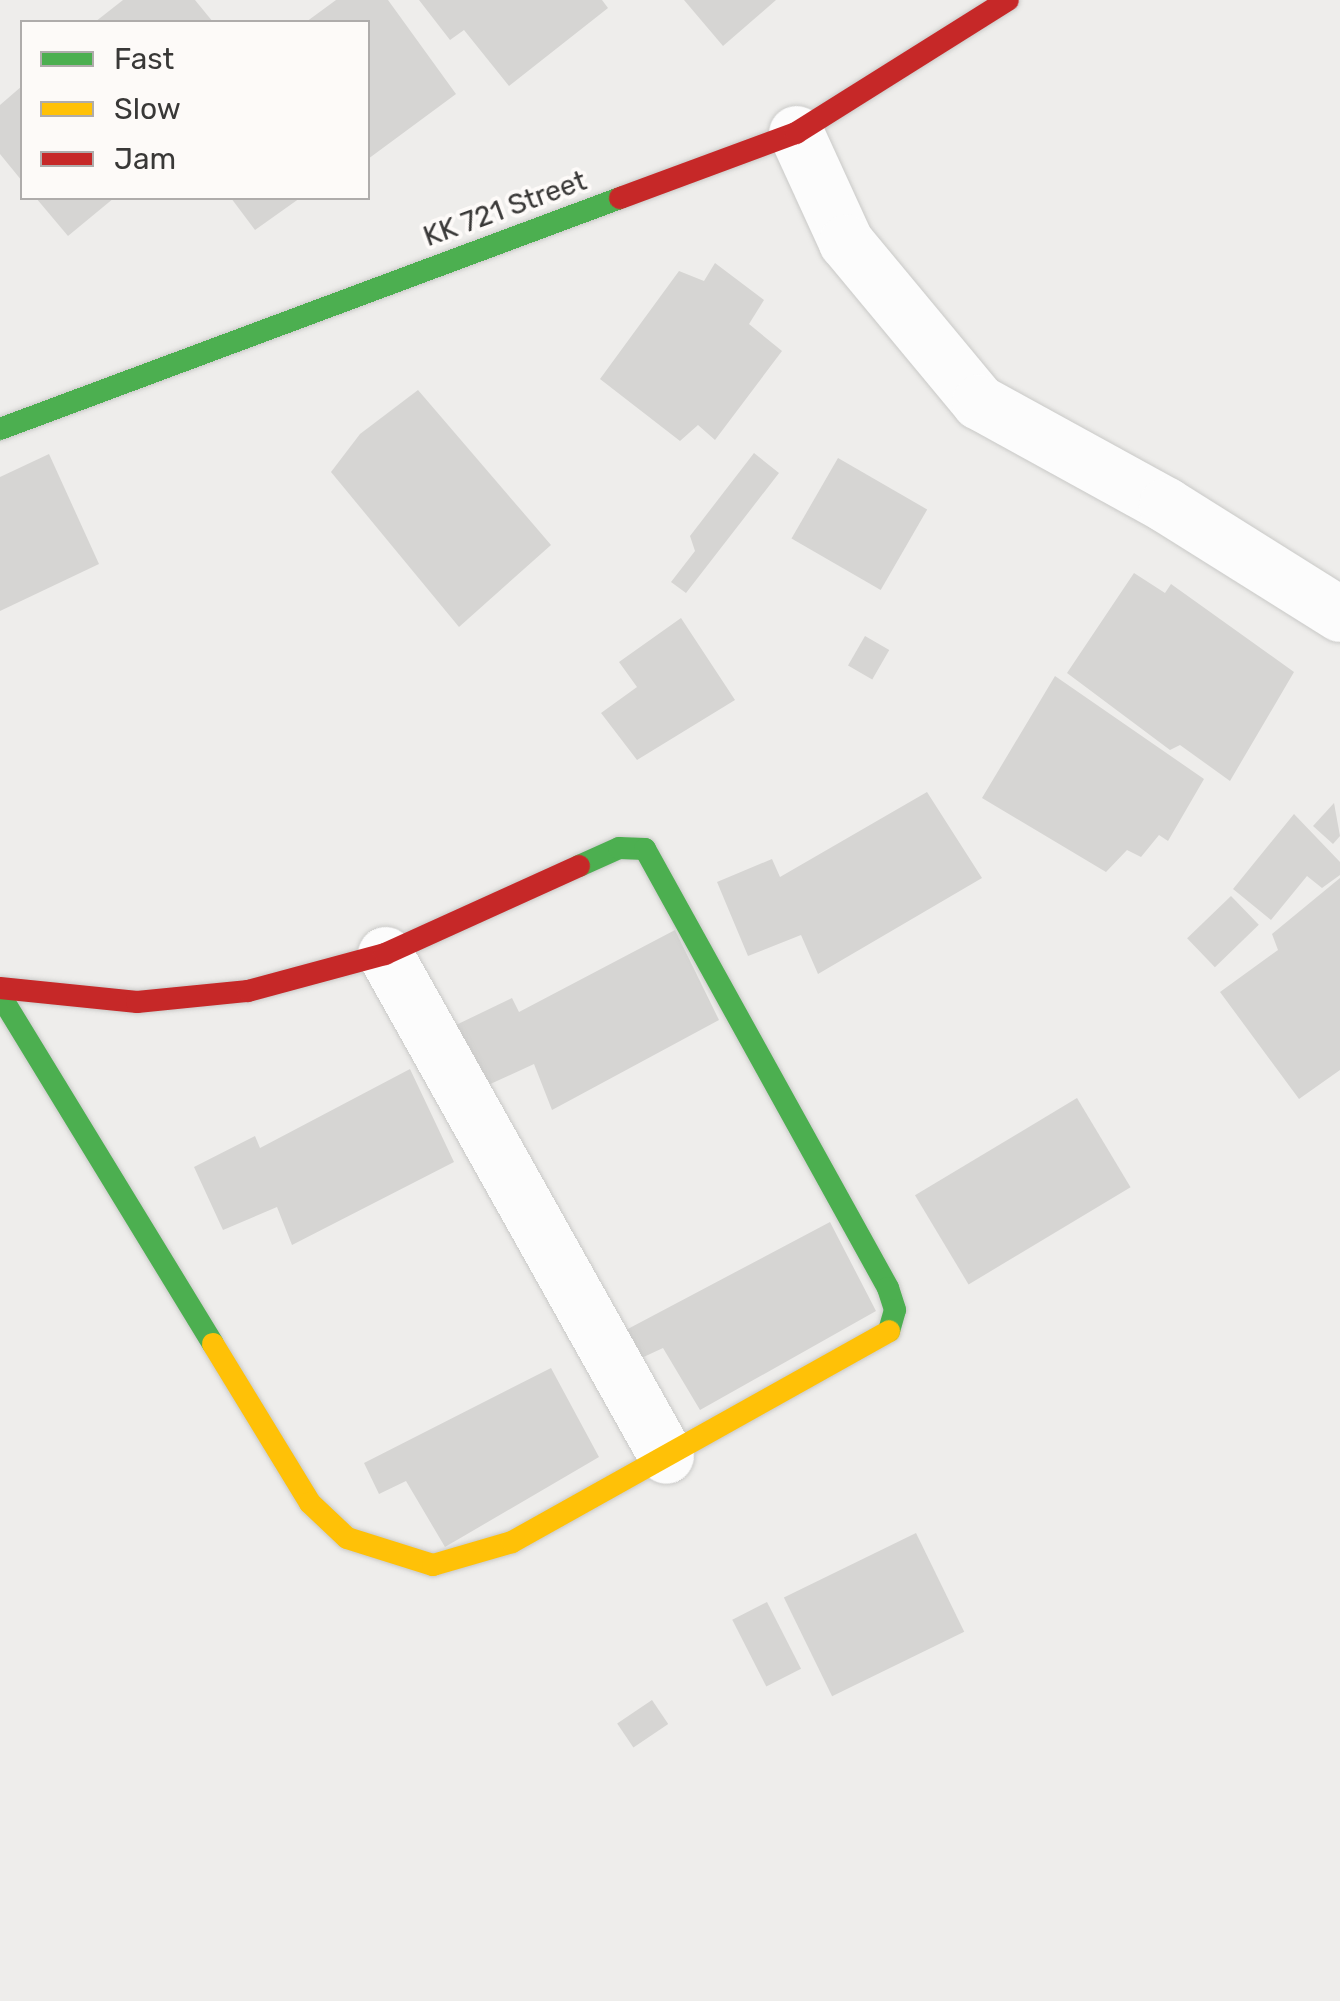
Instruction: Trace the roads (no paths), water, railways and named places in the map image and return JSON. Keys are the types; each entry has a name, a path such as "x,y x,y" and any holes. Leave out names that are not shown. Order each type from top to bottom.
{"street":[{"name":"KK 721 Street","path":"0,429 796,132 1008,0"},
{"path":"796,132 846,242 979,402 1166,505 1340,614"},
{"path":"618,848 645,849 664,870 896,1310 891,1330 864,1350 512,1542 432,1565 347,1538 310,1503 0,992 137,1002 248,991 386,954 618,848"},
{"path":"386,954 666,1456"}]}
